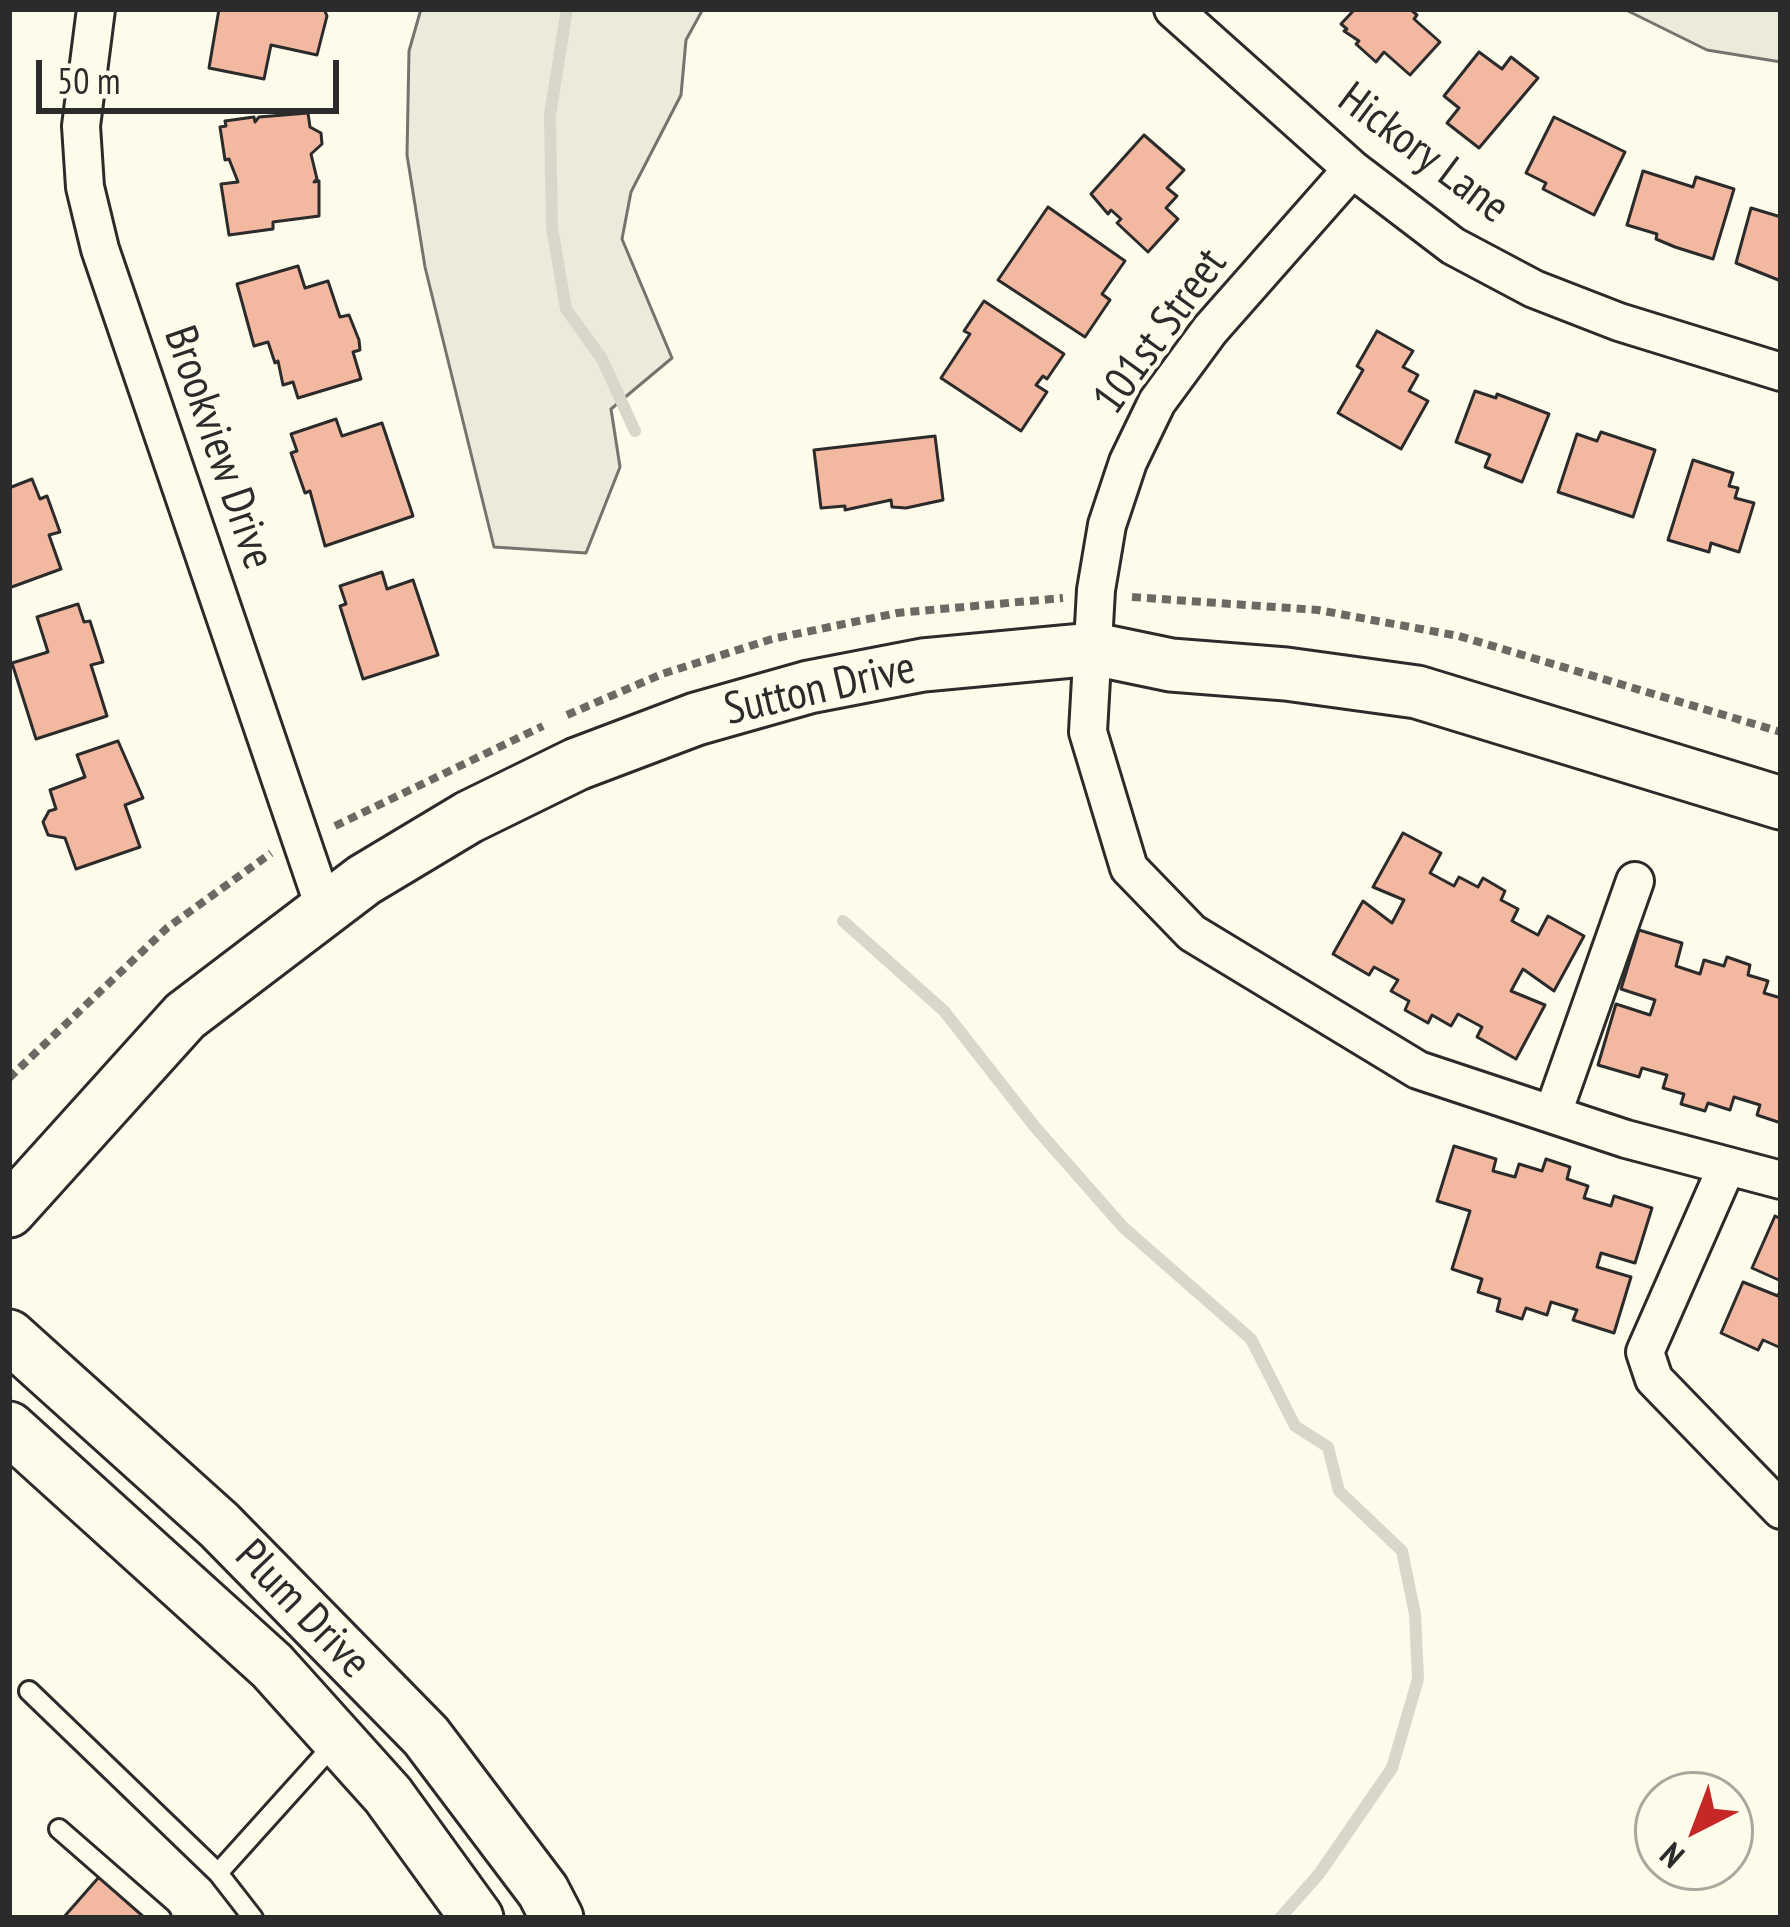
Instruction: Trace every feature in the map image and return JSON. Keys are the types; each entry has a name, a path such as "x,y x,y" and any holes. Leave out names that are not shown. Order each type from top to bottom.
{"street":[{"name":"Brookview Drive","path":"96,9 81,126 90,208 100,249 324,908"},
{"name":"Hickory Lane","path":"1173,9 1352,169 1453,246 1534,289 1619,322 1781,372"},
{"name":"101st Street","path":"1352,169 1210,330 1157,402 1128,462 1107,525 1096,590 1088,732 1129,868 1192,934 1418,1070 1626,1139 1781,1180"},
{"name":"Sutton Drive","path":"9,1211 185,1016 324,908 470,817 577,764 696,719 809,687 923,665 1094,649 1171,664 1417,692 1781,803"},
{"path":"1553,1113 1635,881"},
{"path":"1727,1166 1646,1352 1654,1379 1781,1510"},
{"name":"Plum Drive","path":"9,1336 219,1525 425,1736 543,1892 557,1918"},
{"name":"Plum Drive","path":"9,1428 272,1666 388,1796 477,1918"}],"lane":[{"path":"29,1691 218,1873 253,1918"},
{"path":"218,1873 339,1738"},
{"path":"59,1829 161,1918"}],"path":[{"path":"9,1078 167,928 268,854 302,841"}],"shaded area":[{"path":"421,9 703,9 686,40 681,95 631,192 622,239 672,358 611,409 620,467 586,553 494,547 425,267 407,155 409,51"},
{"path":"1624,9 1781,9 1781,62 1707,50"}],"building":[{"path":"219,9 324,9 327,16 317,55 271,45 264,79 209,68"},
{"path":"1355,9 1410,9 1417,15 1414,19 1440,42 1410,75 1384,52 1376,62 1341,24"},
{"path":"1479,52 1502,69 1511,57 1538,78 1479,148 1447,123 1459,108 1444,96"},
{"path":"308,113 310,127 321,133 322,144 311,154 314,182 319,181 319,216 273,222 273,229 229,235 221,184 238,182 229,159 225,160 220,127 226,126 225,121 254,117 255,122 259,117"},
{"path":"1554,117 1625,152 1594,215 1543,189 1546,183 1526,173"},
{"path":"1144,135 1184,170 1167,188 1177,196 1166,208 1178,219 1148,252 1117,223 1121,219 1111,210 1108,214 1091,194"},
{"path":"1643,171 1693,187 1696,177 1734,189 1713,259 1627,225"},
{"path":"1048,207 1125,261 1102,294 1110,300 1085,337 998,280"},
{"path":"1751,208 1781,217 1781,281 1736,263"},
{"path":"298,266 305,288 328,281 340,317 349,315 359,340 360,350 353,352 361,379 298,398 293,382 283,385 268,342 254,346 237,284"},
{"path":"984,301 1064,354 1047,379 1043,376 1036,385 1047,392 1021,431 941,378 970,334 964,331"},
{"path":"1377,331 1413,351 1403,367 1418,375 1409,391 1428,401 1401,449 1338,413 1363,370 1357,366"},
{"path":"1475,391 1496,398 1497,394 1549,414 1522,482 1485,467 1490,455 1456,442"},
{"path":"336,419 342,436 382,423 413,516 325,546 310,491 305,493 291,453 297,451 291,434"},
{"path":"1601,432 1655,450 1633,517 1558,492 1577,434 1597,441"},
{"path":"935,436 943,500 906,508 892,507 891,500 845,510 845,506 821,508 814,450"},
{"path":"1693,460 1733,473 1729,486 1738,488 1735,498 1754,503 1739,552 1711,543 1709,552 1668,540"},
{"path":"32,479 40,499 47,496 60,532 49,535 61,569 9,588 9,488"},
{"path":"382,572 387,589 413,580 438,655 363,679 340,606 346,604 340,586"},
{"path":"78,604 84,622 90,621 103,662 91,665 107,716 36,739 12,663 48,652 37,617"},
{"path":"118,741 143,798 125,805 140,847 76,869 65,838 48,835 43,822 56,809 50,790 85,777 77,755"},
{"path":"1403,833 1441,853 1430,873 1454,886 1459,877 1478,887 1483,878 1505,891 1501,900 1518,909 1512,921 1538,935 1548,916 1584,936 1554,991 1523,969 1511,991 1545,1005 1516,1059 1477,1037 1482,1027 1458,1014 1451,1026 1432,1015 1428,1023 1405,1010 1409,1001 1391,991 1398,980 1374,967 1369,975 1333,954 1363,901 1392,923 1404,900 1373,887"},
{"path":"1639,930 1682,943 1676,966 1700,974 1704,960 1724,966 1727,957 1750,965 1748,975 1768,981 1764,993 1781,998 1781,1123 1757,1115 1760,1105 1734,1097 1730,1110 1708,1103 1705,1111 1681,1104 1684,1094 1663,1088 1667,1075 1642,1068 1639,1077 1598,1065 1616,1004 1650,1015 1655,1000 1621,989"},
{"path":"1454,1146 1496,1159 1493,1171 1515,1177 1519,1164 1542,1171 1546,1159 1570,1167 1567,1179 1588,1186 1584,1198 1611,1206 1614,1196 1652,1208 1635,1263 1601,1253 1597,1267 1631,1277 1614,1333 1573,1320 1577,1310 1551,1302 1547,1315 1526,1308 1522,1319 1497,1311 1500,1299 1478,1292 1482,1279 1452,1269 1470,1211 1437,1201"},
{"path":"1775,1216 1781,1219 1781,1281 1752,1268"},
{"path":"1743,1282 1778,1296 1781,1288 1781,1348 1763,1340 1758,1350 1721,1333"},
{"path":"99,1877 145,1918 63,1918"}],"waterway":[{"path":"567,9 550,115 552,228 566,309 602,359 635,431"},
{"path":"843,921 944,1011 1035,1127 1123,1227 1251,1339 1295,1426 1328,1447 1339,1491 1402,1551 1415,1614 1418,1679 1392,1768 1319,1874 1280,1918"}]}
